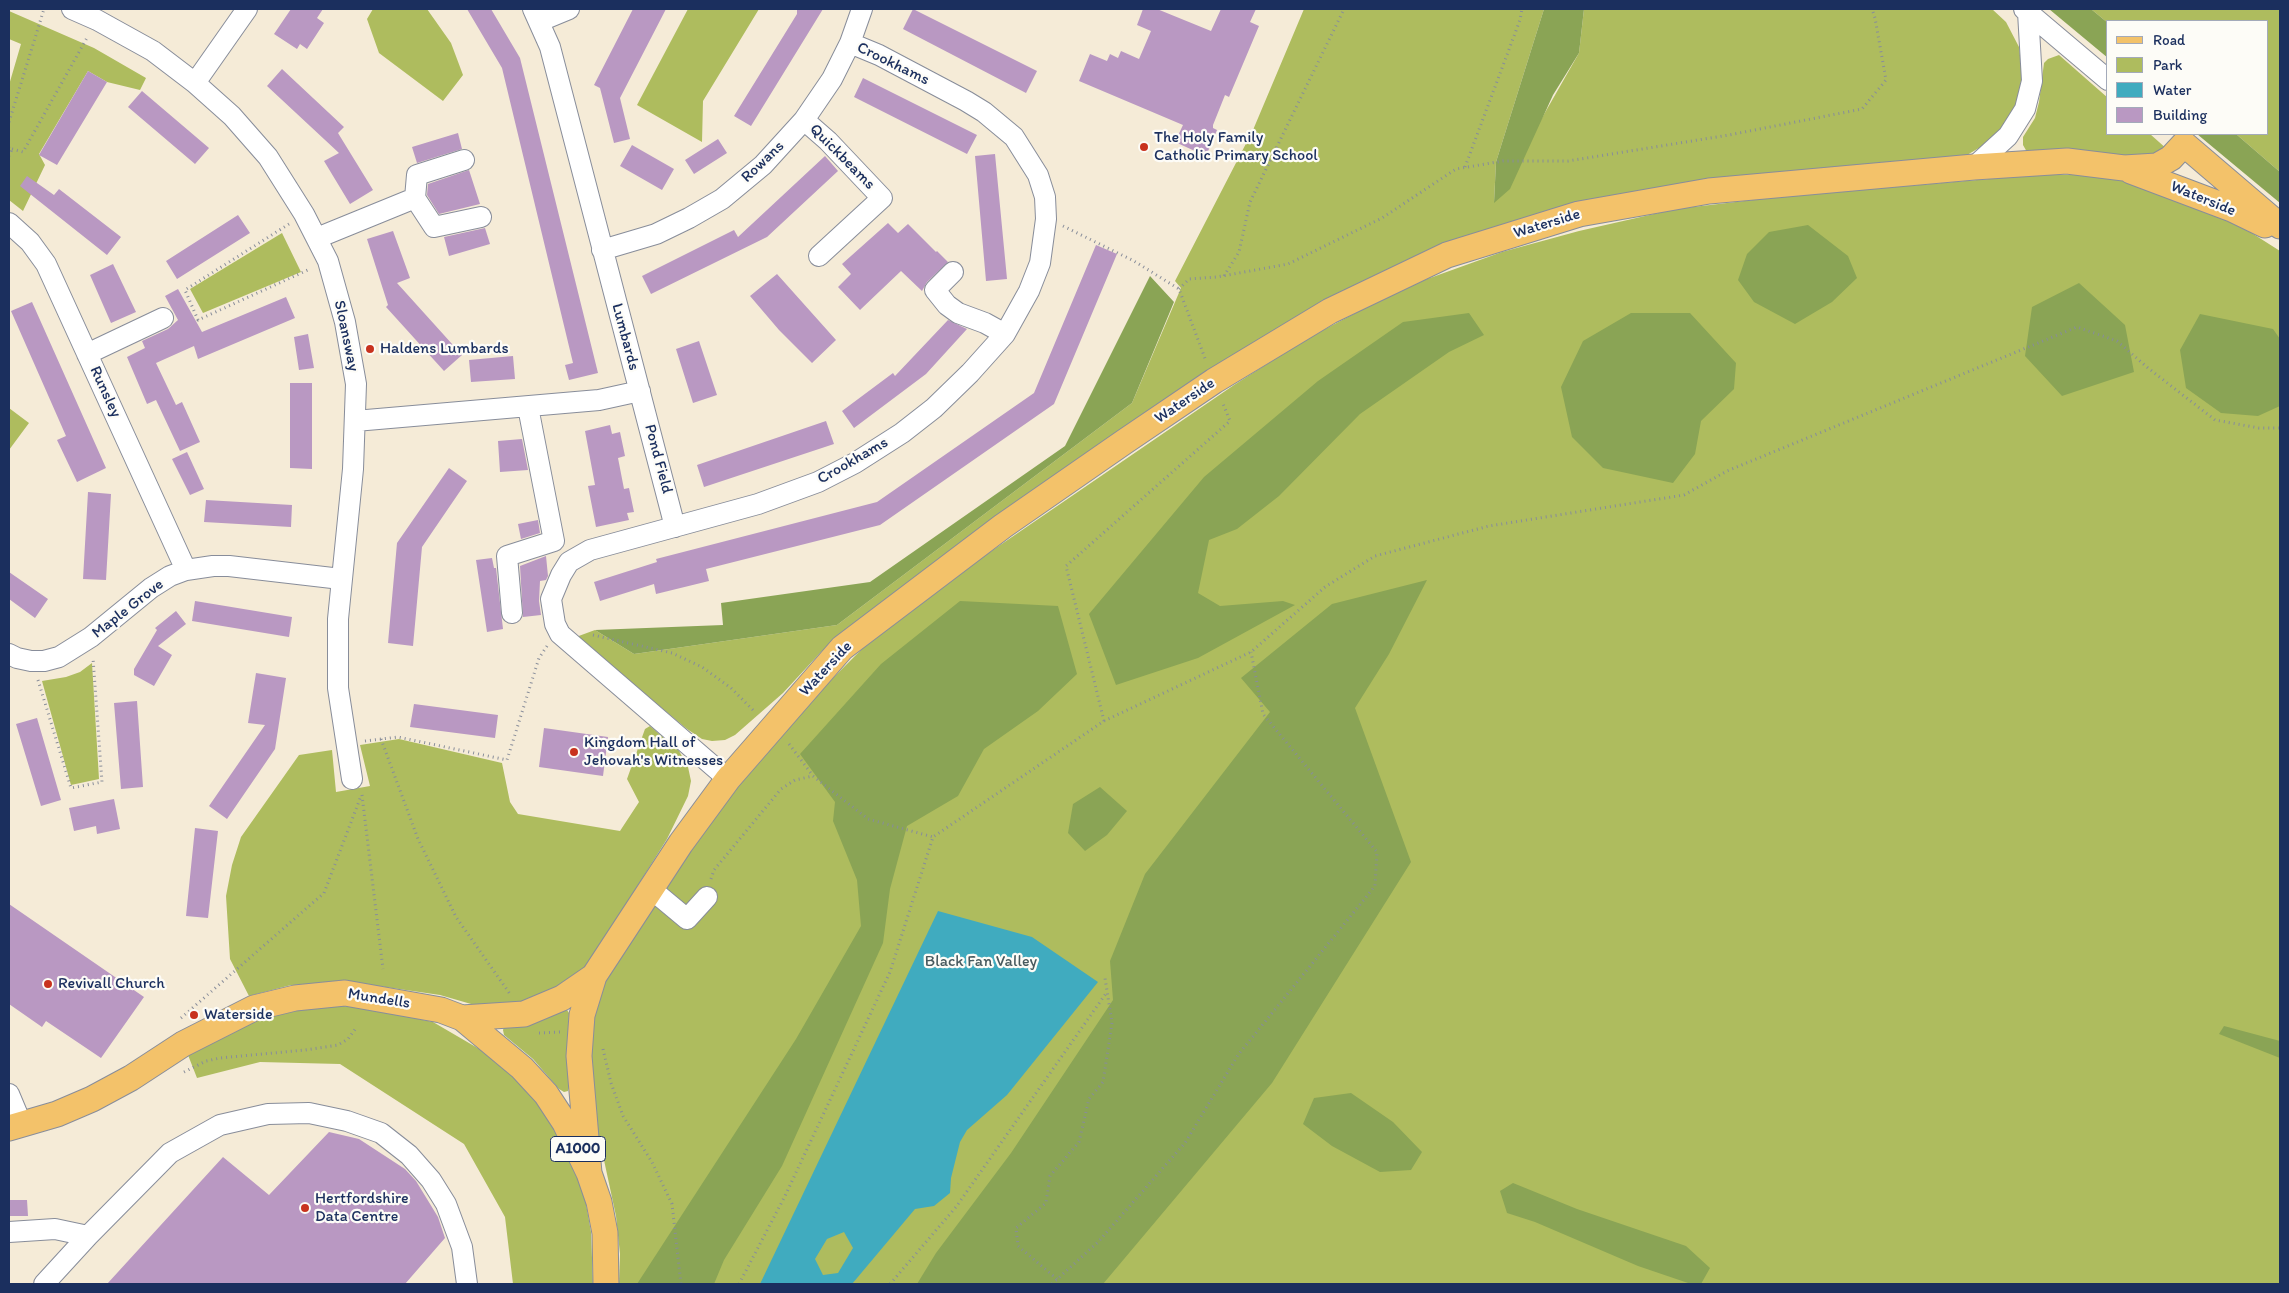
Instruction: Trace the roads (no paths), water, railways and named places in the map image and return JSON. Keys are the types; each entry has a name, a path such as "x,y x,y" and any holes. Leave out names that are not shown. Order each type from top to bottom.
{"main road":[{"name":"Waterside","path":"589,1173 579,1056 580,1031 594,976 681,842 728,779 842,648 1003,526 1214,381 1330,311 1447,255 1579,214 1709,191 1974,167 2067,160 2124,168 2157,166 2171,158 2178,139"},
{"path":"2178,139 2280,226"},
{"name":"Waterside","path":"2124,168 2232,209 2280,233"},
{"name":"Waterside","path":"462,1018 524,1014 562,998 594,976"},
{"name":"Mundells","path":"15,1127 58,1114 92,1099 131,1078 183,1044 254,1008 295,998 345,993 441,1010 462,1018 522,1068 546,1094 565,1123 589,1173 599,1202 604,1233 606,1284"}],"street":[{"name":"Sloansway","path":"72,9 97,20 153,51 195,83 232,116 268,157 304,214 328,261 345,322 356,384 349,521 338,619 338,688 345,743 357,786"},
{"path":"195,83 247,9"},
{"path":"536,15 569,9"},
{"name":"Rowans","path":"602,250 656,234 722,199 763,165 804,120 832,79 850,44 862,9"},
{"path":"2026,10 2106,78"},
{"path":"1974,167 2008,136 2025,109 2032,81 2026,10"},
{"name":"Lumbards","path":"355,421 599,400 640,391 550,47 536,15"},
{"name":"Crookhams","path":"728,779 560,634 555,624 551,599 561,575 570,562 590,550 766,501 818,482 855,463 902,433 934,408 970,374 1005,334 1029,291 1040,263 1046,219 1045,197 1038,175 1014,138 984,112 966,101 879,55 850,44"},
{"name":"Quickbeams","path":"804,120 828,141 882,198 819,256"},
{"path":"464,160 417,175 415,198 434,227 481,217"},
{"path":"317,238 415,198"},
{"name":"Runsley","path":"9,223 30,242 46,264 186,570"},
{"path":"953,272 935,290 947,306 958,313 985,323 1005,334"},
{"path":"87,354 163,318"},
{"name":"Pond Field","path":"640,391 675,527"},
{"path":"512,613 507,556 554,542 528,407"},
{"name":"Maple Grove","path":"9,654 30,661 44,661 59,657 91,638 151,588 170,576 186,570 229,566 341,579"},
{"path":"651,889 687,920 707,897"},
{"path":"9,1094 15,1127"},
{"path":"44,1284 88,1236 170,1153 220,1125 258,1116 310,1113 347,1121 381,1134 409,1156 431,1180 446,1204 462,1247 467,1284"},
{"path":"9,1232 55,1229 88,1236"}],"water":[{"path":"938,911 1032,937 1098,982 1007,1095 967,1130 960,1142 951,1178 950,1193 934,1206 915,1209 852,1284 760,1284","holes":["844,1232 853,1248 838,1273 823,1275 815,1259 827,1239"]}],"place":[{"name":"The Holy Family Catholic Primary School","path":"1144,147"},
{"name":"Haldens Lumbards","path":"370,349"},
{"name":"Kingdom Hall of Jehovah's Witnesses","path":"574,752"},
{"name":"Revivall Church","path":"48,984"},
{"name":"Waterside","path":"194,1015"},
{"name":"Hertfordshire Data Centre","path":"305,1208"}],"park label":[{"name":"Black Fan Valley","path":"981,962"}]}
